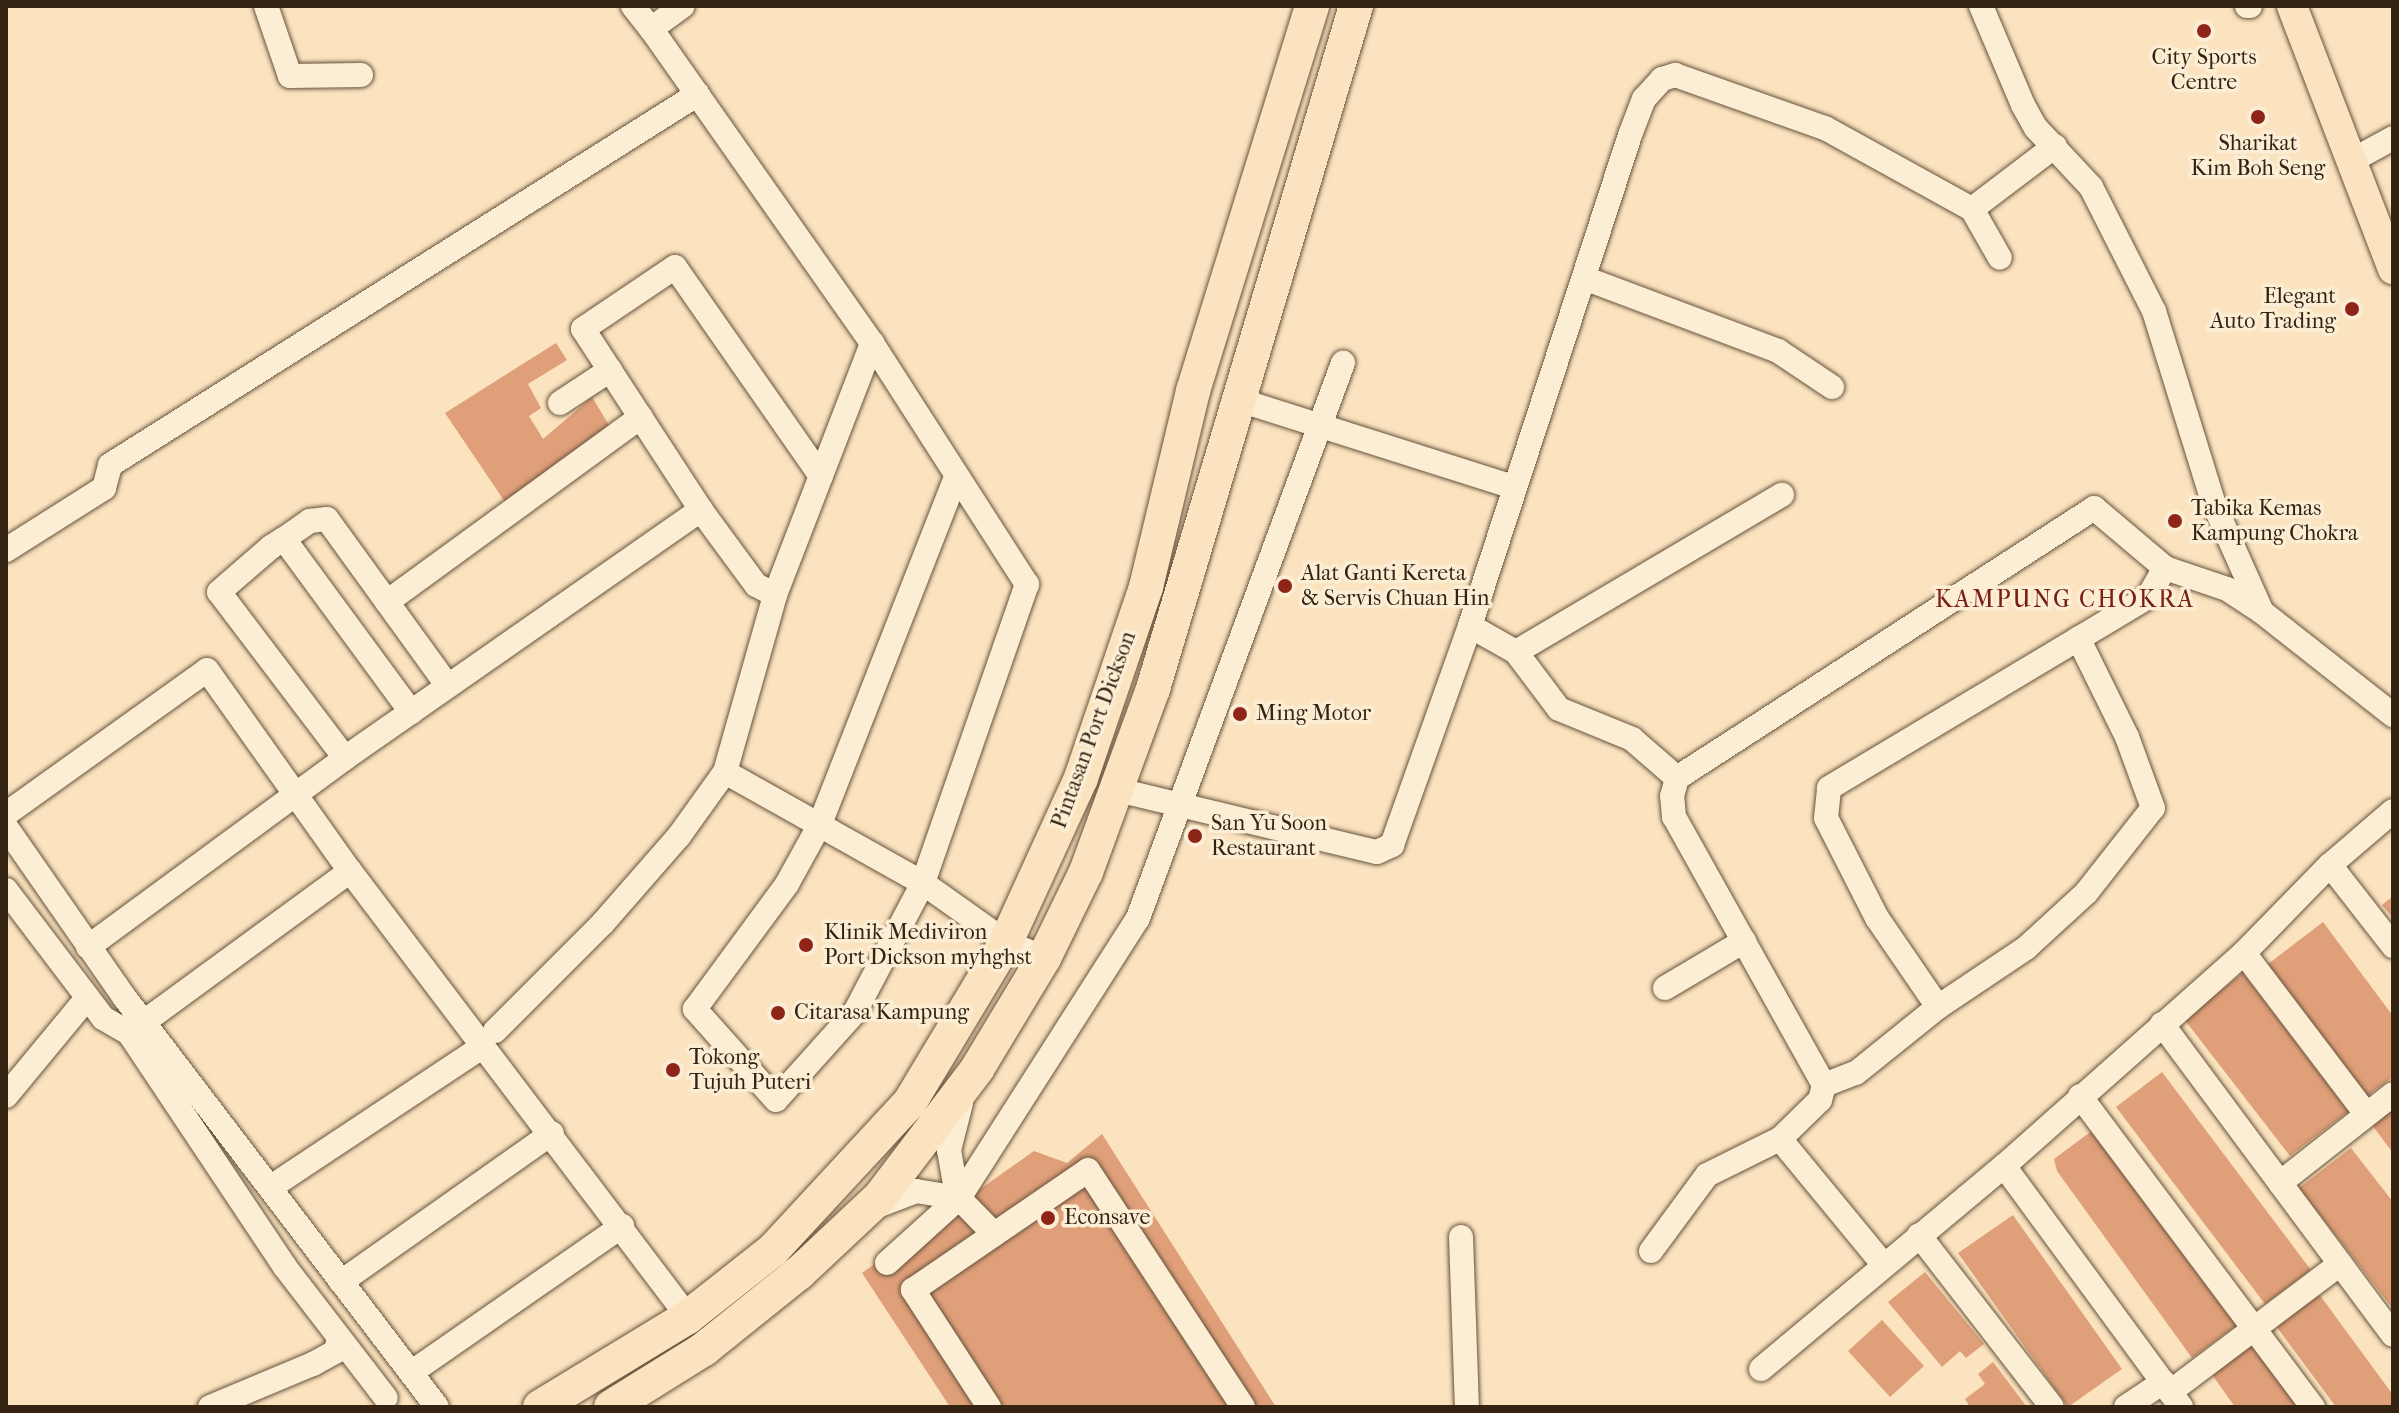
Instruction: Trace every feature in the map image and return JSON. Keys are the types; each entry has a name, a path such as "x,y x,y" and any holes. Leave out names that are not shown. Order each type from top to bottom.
{"highway":[{"name":"Pintasan Port Dickson","path":"540,1407 688,1317 773,1250 910,1102 1006,942 1081,778 1146,587 1193,391 1312,6"},
{"name":"Pintasan Port Dickson","path":"611,1407 704,1349 862,1214 977,1069 1044,958 1118,790 1356,6"},
{"path":"1236,399 1221,390 1215,374 1238,249"},
{"path":"1146,587 1175,526 1206,419 1218,404 1236,399"}],"main road":[{"path":"2292,6 2393,269"}],"street":[{"path":"266,6 290,76 361,75"},
{"path":"633,6 872,343 1027,584 923,883 855,1012 776,1100 695,1009 787,884 820,824 956,477"},
{"path":"651,29 683,6"},
{"path":"1981,6 2023,105 2091,187 2154,311 2213,502 2262,612"},
{"path":"1118,790 1168,806 1184,804 1377,852 1392,845 1470,626 1513,487 1644,99 1668,76 1825,128 1972,209 2000,258"},
{"path":"6,550 104,488 110,465 698,94"},
{"path":"2351,161 2393,138"},
{"path":"1972,209 2055,146"},
{"path":"775,595 756,585 701,510 583,329 675,267 821,476"},
{"path":"1584,278 1778,351 1832,387"},
{"path":"271,1187 489,1039 603,923 679,836 725,772 775,595 872,343"},
{"path":"887,1263 959,1198 1138,918 1184,804 1316,427 1343,363"},
{"path":"560,403 610,370"},
{"path":"1236,399 1316,427 1513,487"},
{"path":"387,602 641,417"},
{"path":"1516,652 1782,495"},
{"path":"1651,1251 1707,1175 1780,1139 1820,1100 1824,1085 1674,817 1672,796 1677,778 2094,508 2165,568 2227,589 2262,612 2393,715"},
{"path":"88,947 345,758 701,510"},
{"path":"345,758 219,592 284,539 310,521 327,519 448,686"},
{"path":"284,539 411,712"},
{"path":"1938,1007 1877,918 1826,818 1829,788 2148,597 2165,568"},
{"path":"1470,626 1516,652 1559,709 1632,739 1677,778"},
{"path":"1824,1085 1856,1073 1938,1007 2026,948 2086,893 2153,808 2127,737 2078,638"},
{"path":"6,814 207,670 350,871 489,1039 552,1133 688,1317"},
{"path":"725,772 923,883 1006,942 1044,958"},
{"path":"1761,1369 2004,1166 2244,953 2330,865 2393,811"},
{"path":"6,827 88,947 338,1342 386,1398"},
{"path":"2330,865 2393,946"},
{"path":"137,1027 350,871"},
{"path":"6,890 103,1018 137,1027 271,1187 437,1407"},
{"path":"1665,988 1744,941"},
{"path":"2244,953 2366,1114"},
{"path":"6,1096 87,998"},
{"path":"2162,1024 2393,1335"},
{"path":"977,1069 952,1123 949,1150 959,1198 994,1234"},
{"path":"2280,1183 2393,1094"},
{"path":"2080,1096 2313,1407"},
{"path":"341,1282 552,1133"},
{"path":"1780,1139 1884,1265"},
{"path":"2004,1166 2171,1394"},
{"path":"989,1407 913,1290 1088,1170 1243,1407"},
{"path":"862,1214 916,1191 959,1198"},
{"path":"412,1372 622,1226"},
{"path":"1919,1235 2052,1407"},
{"path":"1461,1237 1467,1407"},
{"path":"2126,1407 2171,1394 2340,1264"},
{"path":"210,1407 313,1364 336,1351 338,1342"}],"building":[{"path":"556,343 567,360 528,384 541,408 529,416 543,439 592,397 612,430 507,505 445,413"},
{"path":"2393,896 2393,918 2382,905"},
{"path":"2323,922 2393,1016 2393,1077 2367,1096 2268,964"},
{"path":"2243,973 2349,1111 2290,1156 2184,1019"},
{"path":"2162,1072 2311,1270 2265,1304 2116,1107"},
{"path":"2393,1110 2393,1153 2372,1125"},
{"path":"2093,1130 2237,1325 2192,1358 2057,1171 2054,1159"},
{"name":"Econsave","path":"1102,1134 1276,1407 950,1407 862,1273 1034,1151 1067,1163"},
{"path":"2351,1148 2393,1202 2393,1309 2299,1188"},
{"path":"2013,1215 2122,1369 2068,1407 1958,1253"},
{"path":"1925,1272 1984,1344 1966,1358 1960,1351 1942,1367 1888,1302"},
{"path":"2319,1294 2393,1395 2393,1407 2336,1407 2276,1326"},
{"path":"1882,1320 1924,1366 1890,1397 1848,1351"},
{"path":"2255,1342 2301,1407 2235,1407 2211,1373"},
{"path":"1993,1362 2027,1407 1970,1407 1965,1399 1985,1384 1978,1374"}],"place":[{"name":"City Sports Centre","path":"2204,31"},
{"name":"Sharikat Kim Boh Seng","path":"2258,117"},
{"name":"Elegant Auto Trading","path":"2352,309"},
{"name":"Tabika Kemas Kampung Chokra","path":"2175,521"},
{"name":"Alat Ganti Kereta & Servis Chuan Hin","path":"1285,586"},
{"name":"Ming Motor","path":"1240,714"},
{"name":"San Yu Soon Restaurant","path":"1195,836"},
{"name":"Klinik Mediviron Port Dickson myhghst","path":"806,945"},
{"name":"Citarasa Kampung","path":"778,1013"},
{"name":"Tokong Tujuh Puteri","path":"673,1070"},
{"name":"Econsave","path":"1048,1218"}],"district":[{"name":"KAMPUNG CHOKRA","path":"2065,600"}]}
